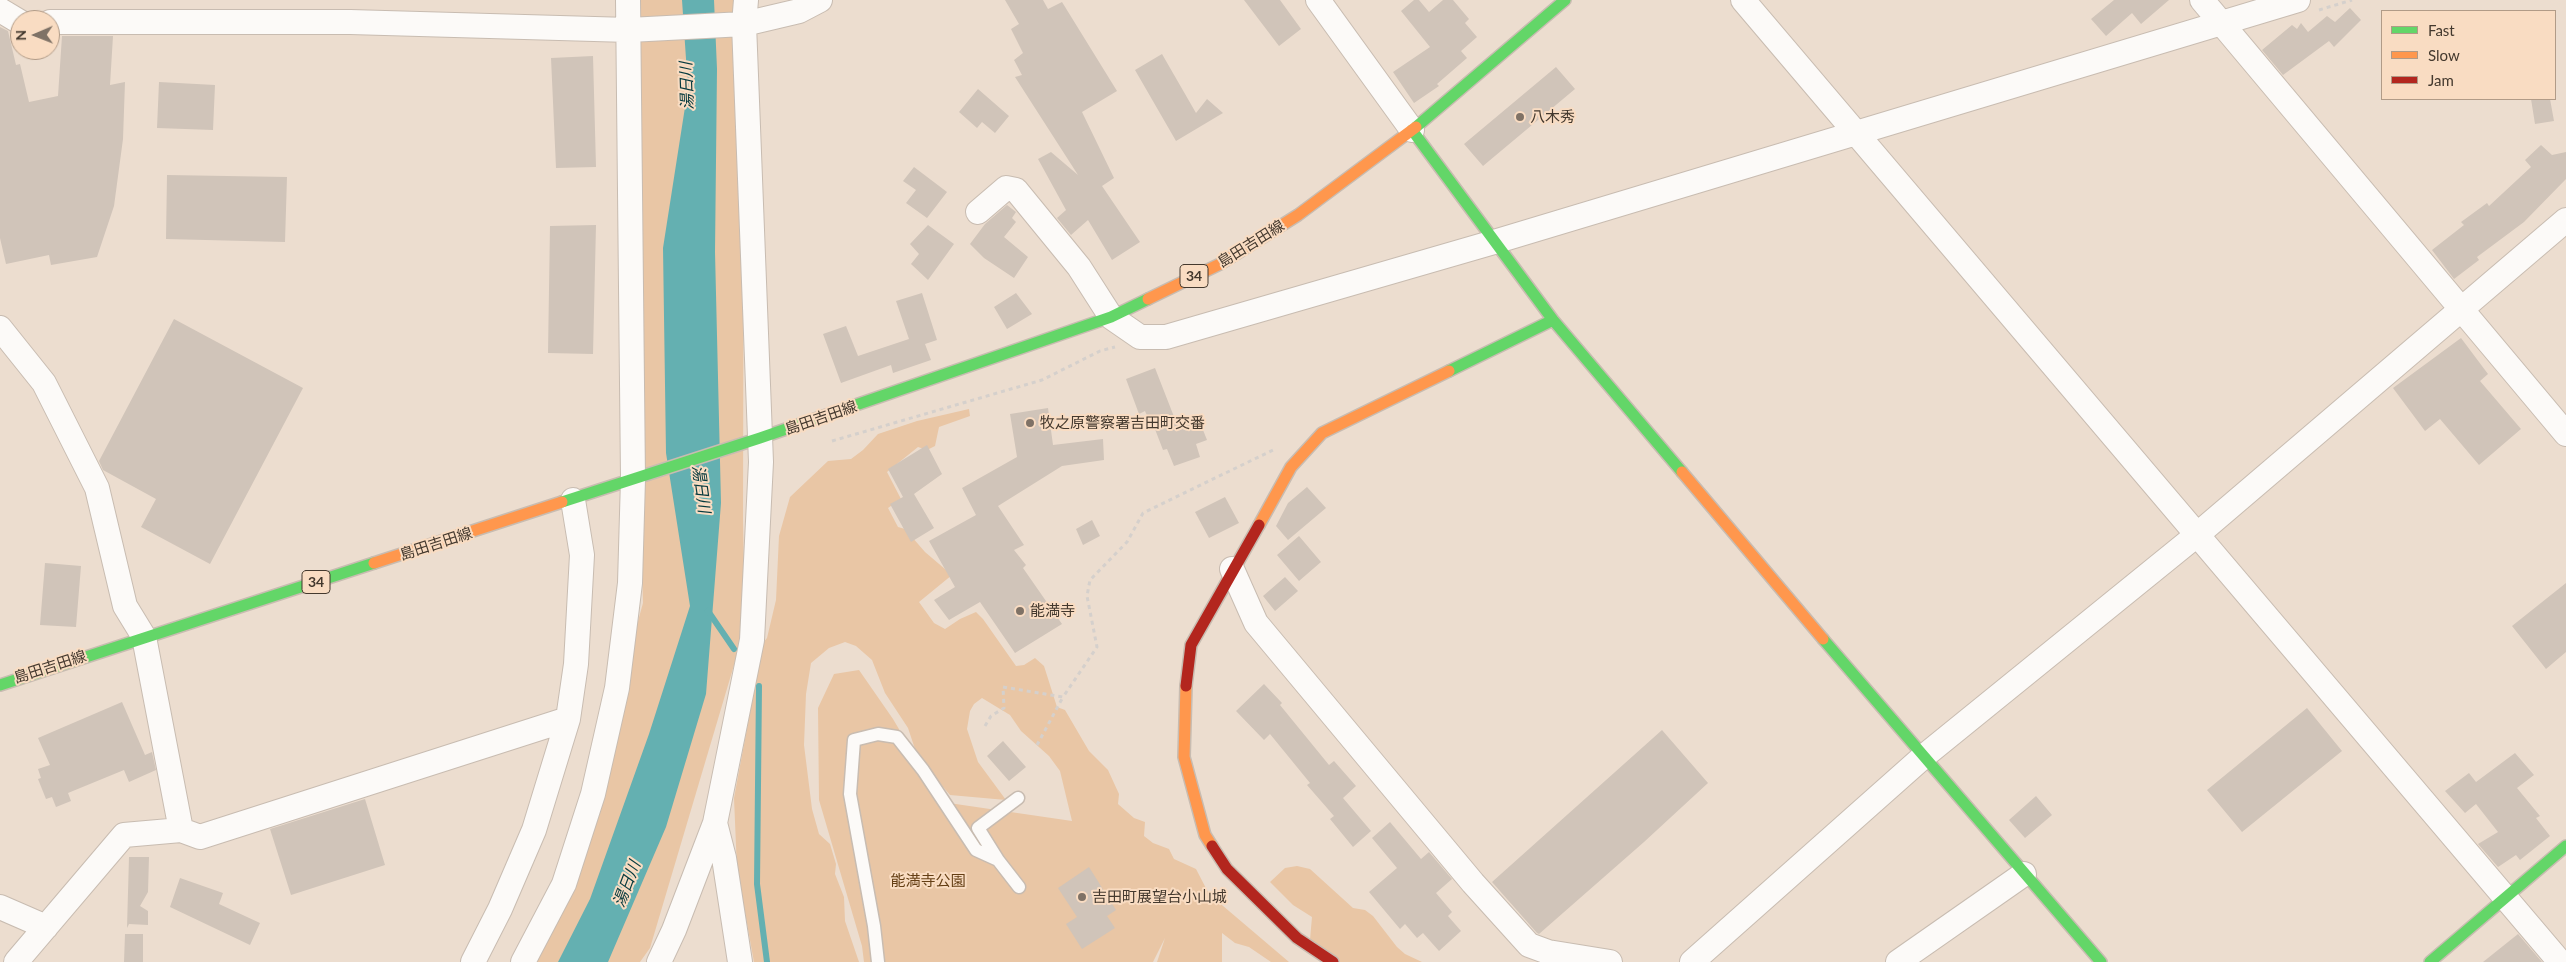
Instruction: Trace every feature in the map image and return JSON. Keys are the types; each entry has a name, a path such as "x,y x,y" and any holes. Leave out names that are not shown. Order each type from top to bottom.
{"street":[{"path":"523,962 564,884 595,784 617,688 629,593 633,479 628,0"},
{"path":"659,962 674,930 715,823 752,640 762,462 744,24 746,0"},
{"path":"60,22 350,22 629,30 744,24 799,11 820,0"},
{"path":"1318,0 1553,320 1923,757 2101,962"},
{"name":"島田吉田線","path":"0,685 573,500 760,438 1111,317 1228,259 1298,215 1412,130 1565,0"},
{"path":"1743,0 2560,962"},
{"path":"2202,0 2460,310 2566,434"},
{"path":"978,212 1006,188 1016,190 1079,267 1111,317 1140,337 1166,337 1494,242 2298,0"},
{"path":"1692,962 1923,757 2198,534 2566,220"},
{"path":"1333,962 1298,938 1227,869 1205,835 1184,757 1184,702 1191,645 1291,467 1322,433 1553,320"},
{"path":"0,328 44,383 97,488 124,606 144,637 182,830"},
{"path":"473,962 500,909 534,830 568,719 576,664 582,554 573,500"},
{"path":"1232,569 1256,623 1467,875 1529,945 1548,952 1610,962"},
{"path":"16,962 124,836 182,830 200,837 568,719"},
{"path":"715,823 724,858 740,962"},
{"path":"2430,962 2566,846"},
{"path":"1898,962 2024,874"},
{"path":"0,907 46,927"}],"lane":[{"path":"878,962 871,907 850,794 854,740 878,734 897,737 923,770 976,850 998,860"},
{"path":"1018,798 978,828 998,860 1019,887"}],"path":[{"path":"1037,745 1063,697 1096,647 1087,596 1090,580 1127,542 1143,513 1277,448"},
{"path":"985,726 991,716 1004,708 1002,687 1063,697"}],"green space":[{"path":"638,0 746,0 744,24 743,519 745,628 650,948 640,962 511,962 572,860 643,603 630,107"},
{"name":"能満寺公園","path":"969,409 970,416 939,427 935,446 927,450 918,447 887,472 901,499 888,508 898,527 905,529 925,552 952,575 919,602 934,623 945,629 960,619 976,612 1016,666 1024,665 1035,658 1044,666 1057,707 1065,710 1089,751 1108,770 1119,794 1118,804 1134,818 1145,822 1144,836 1153,843 1169,849 1174,859 1196,869 1209,894 1289,962 1271,962 1249,947 1235,943 1222,933 1222,962 1157,962 1165,938 1153,962 864,962 862,946 819,800 818,708 834,674 859,670 893,719 942,802 1072,821 1060,771 1049,756 1021,731 1010,715 982,698 974,704 970,711 967,729 978,762 1006,800 950,795 918,758 908,728 885,693 872,660 856,646 845,642 829,648 811,663 806,694 804,745 812,809 819,834 830,844 836,864 835,874 844,897 845,921 859,962 754,962 737,869 734,798 763,643 767,638 776,600 779,536 790,497 828,461 851,459 863,450 878,434 917,421"},
{"path":"1297,866 1310,869 1353,908 1365,910 1373,916 1397,947 1405,954 1422,962 1337,962 1310,940 1312,917 1293,905 1270,882 1285,868"}],"water":[{"name":"湯日川","path":"682,0 714,0 717,69 715,252 721,503 706,694 666,827 608,962 558,962 590,899 649,734 690,606 666,453 663,248 688,88"}],"building":[{"path":"1005,0 1043,0 1048,9 1062,2 1117,91 1082,112 1114,178 1102,186 1140,242 1112,260 1088,220 1071,235 1057,218 1066,210 1038,159 1051,152 1078,175 1015,77 1022,75 1014,60 1023,53 1011,29 1019,24"},
{"path":"1244,0 1280,0 1301,29 1279,46"},
{"path":"1414,0 1419,0 1429,12 1443,0 1453,0 1469,19 1465,23 1477,37 1461,51 1467,58 1437,84 1439,86 1414,103 1393,72 1430,47 1401,11"},
{"path":"2114,0 2169,0 2141,24 2132,13 2106,36 2091,19"},
{"path":"2350,8 2361,20 2334,47 2329,41 2283,75 2262,50 2292,25 2297,29 2301,23 2308,32 2327,16 2335,22"},
{"path":"0,27 8,31 10,60 15,60 16,65 20,64 29,102 58,96 62,36 113,36 110,85 125,82 123,139 114,206 97,257 51,265 49,255 6,264 0,238"},
{"path":"1162,54 1196,113 1207,99 1223,113 1176,141 1135,70"},
{"path":"593,56 596,167 556,168 551,58"},
{"name":"八木秀","path":"1556,67 1575,89 1483,166 1464,144"},
{"path":"159,82 215,85 213,130 157,128"},
{"path":"978,89 1009,116 995,133 982,122 977,128 959,112"},
{"path":"2531,100 2550,100 2554,121 2535,124"},
{"path":"2541,145 2552,155 2566,152 2566,179 2524,222 2477,257 2479,260 2454,279 2432,250 2464,225 2461,222 2487,203 2489,206 2531,167 2525,160"},
{"path":"914,167 947,192 927,218 906,203 916,190 903,181"},
{"path":"167,175 287,177 285,242 166,239"},
{"path":"1007,205 1016,212 1012,218 1016,222 1004,237 1028,257 1014,278 984,258 970,244 985,224"},
{"path":"596,225 593,354 548,353 550,226"},
{"path":"928,225 954,244 928,280 911,264 919,254 910,244"},
{"path":"922,293 937,340 925,344 931,360 893,373 891,365 841,383 823,334 846,326 858,356 909,339 896,301"},
{"path":"1016,293 1032,314 1007,329 994,307"},
{"path":"174,319 303,388 210,564 141,527 156,499 103,470 99,461"},
{"path":"2461,338 2488,374 2480,381 2521,429 2479,465 2440,419 2425,431 2393,388"},
{"path":"1155,368 1178,427 1199,420 1207,440 1196,444 1200,457 1174,466 1167,449 1163,450 1153,424 1151,425 1145,411 1139,414 1126,379"},
{"path":"1048,408 1053,445 1103,439 1104,460 1062,466 998,506 1024,545 1014,550 1026,565 1023,568 1062,624 1015,653 980,602 949,620 934,600 955,587 929,541 976,515 962,488 1017,457 1010,414"},
{"path":"927,445 942,474 914,494 934,528 911,542 890,504 903,497 888,469"},
{"path":"1307,487 1326,508 1288,540 1276,526 1288,503"},
{"path":"1225,497 1239,523 1209,538 1195,512"},
{"path":"1092,520 1100,536 1083,545 1076,529"},
{"path":"1299,536 1321,562 1299,581 1277,555"},
{"path":"45,563 81,566 76,627 40,625"},
{"path":"1285,577 1298,591 1275,611 1263,596"},
{"path":"2566,583 2566,652 2546,669 2512,626"},
{"path":"1264,684 1282,703 1280,705 1329,765 1334,761 1356,786 1343,798 1371,831 1353,847 1330,819 1334,816 1307,785 1310,783 1270,734 1264,740 1236,711"},
{"path":"122,702 145,755 152,752 156,770 129,782 124,770 68,793 71,801 56,807 52,797 46,799 38,779 41,778 38,769 50,765 38,738"},
{"path":"2307,708 2342,751 2242,832 2207,790"},
{"path":"1662,730 1708,783 1644,842 1539,934 1537,933 1492,882"},
{"path":"1003,741 1026,767 1009,781 987,756"},
{"path":"2515,753 2534,775 2517,788 2540,816 2536,818 2550,836 2520,860 2516,855 2498,867 2478,844 2498,832 2476,804 2465,813 2445,791 2469,773 2476,782"},
{"path":"2036,796 2052,815 2025,838 2009,820"},
{"path":"365,799 385,865 291,895 270,829"},
{"path":"1390,822 1421,859 1429,852 1452,879 1436,893 1452,912 1448,916 1461,931 1439,951 1423,933 1417,938 1405,924 1400,929 1369,892 1397,868 1372,838"},
{"path":"129,857 149,857 148,892 140,906 148,911 148,925 129,924 127,928"},
{"path":"1089,867 1116,910 1107,916 1115,928 1082,949 1066,924 1077,917 1058,888"},
{"path":"180,878 223,893 219,904 260,923 250,945 170,907"},
{"path":"125,934 143,934 143,962 124,962"},
{"path":"2518,934 2542,962 2483,962"}],"waterway":[{"path":"708,611 734,649"},
{"path":"759,686 757,884 767,962"}],"traffic: fast":[{"path":"1416,127 1565,0"},
{"path":"1412,130 1553,320 1682,472"},
{"path":"562,502 760,438 1111,317 1148,299"},
{"path":"1449,371 1553,320"},
{"path":"0,685 374,563"},
{"path":"1823,639 2101,962"},
{"path":"2430,962 2566,846"}],"traffic: slow":[{"path":"1148,299 1220,264 1298,215 1416,127"},
{"path":"1259,525 1291,467 1322,433 1449,371"},
{"path":"1682,472 1823,639"},
{"path":"374,563 562,502"},
{"path":"1186,686 1184,757 1205,835 1212,846"}],"traffic: jam":[{"path":"1186,686 1191,645 1259,525"},
{"path":"1212,846 1227,869 1297,938 1333,962"}],"place":[{"name":"八木秀","path":"1520,117"},
{"name":"牧之原警察署吉田町交番","path":"1030,423"},
{"name":"能満寺","path":"1020,611"},
{"name":"吉田町展望台小山城","path":"1082,897"}]}
